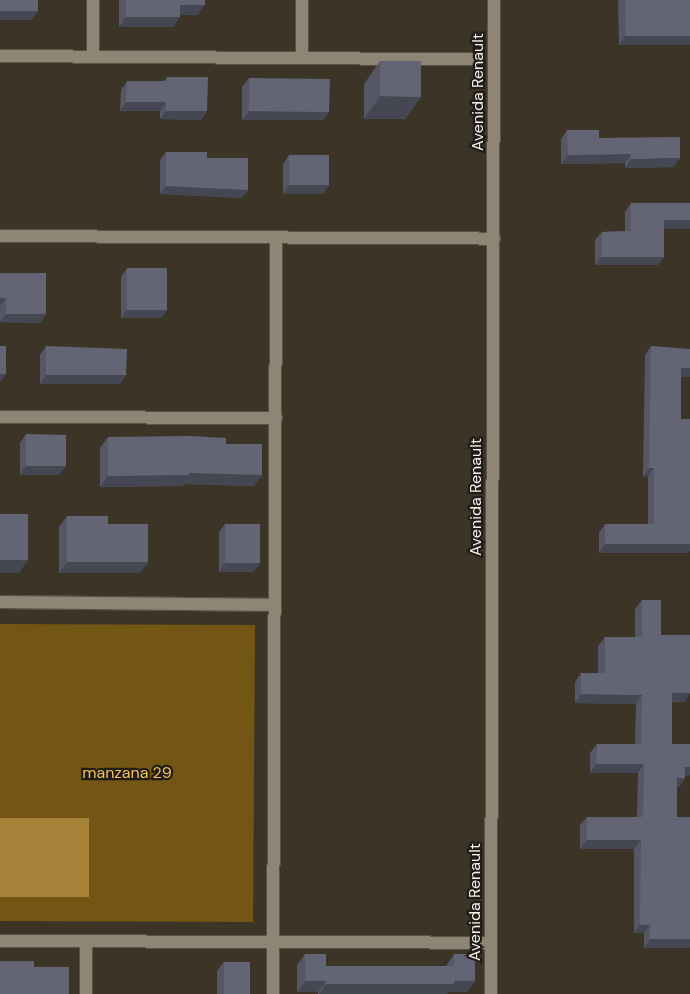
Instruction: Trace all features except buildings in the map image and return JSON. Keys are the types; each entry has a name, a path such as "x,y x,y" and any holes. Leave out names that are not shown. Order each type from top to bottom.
{"street":[{"path":"93,0 93,57"},
{"path":"302,0 302,58"},
{"name":"Avenida Renault","path":"491,994 494,0"},
{"path":"0,56 470,59"},
{"path":"0,236 494,239"},
{"path":"273,994 276,238"},
{"path":"0,417 276,418"},
{"path":"0,602 274,605"},
{"path":"0,941 491,943"},
{"path":"86,941 86,994"}],"green space":[{"name":"manzana 29","path":"0,624 255,625 253,922 0,921"}],"shaded area":[{"path":"0,818 89,818 89,897 0,897"}]}
